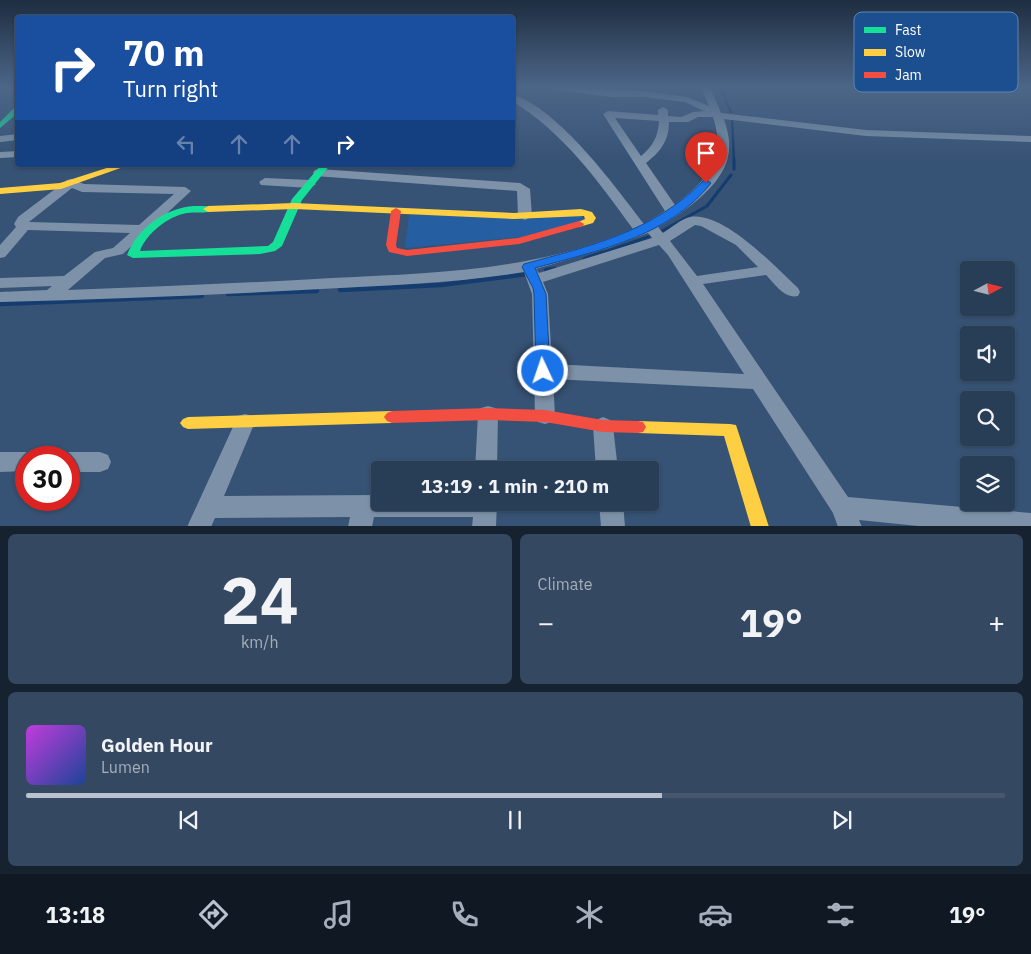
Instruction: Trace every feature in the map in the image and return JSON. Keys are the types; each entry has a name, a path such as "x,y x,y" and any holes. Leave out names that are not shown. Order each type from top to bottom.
{"street":[{"path":"0,126 15,112"},
{"path":"534,112 584,156 652,232 693,282 846,516 1031,525"},
{"path":"641,162 660,145 664,119 663,112"},
{"path":"0,297 531,273 652,232 696,195 719,167 724,147 721,125 716,113 712,112"},
{"path":"673,213 608,114 684,120 696,114 716,113 866,133 1031,140"},
{"path":"0,139 15,137"},
{"path":"0,155 15,154"},
{"path":"0,190 44,188 71,183 119,167"},
{"path":"396,211 391,245 393,250 407,253 519,241 589,221 590,218 588,214 581,212 525,216 294,206 178,211 167,216 133,249 134,255 193,254 271,249 278,244 294,206 297,199 322,169 520,187 524,189 525,216"},
{"path":"265,182 310,184"},
{"path":"24,226 21,224 23,220 71,183"},
{"path":"50,296 100,255 118,251 185,190 82,188 71,183"},
{"path":"531,273 594,249 692,221 704,222 741,242 792,292"},
{"path":"24,226 143,229"},
{"path":"0,254 24,226"},
{"path":"693,282 771,270"},
{"path":"531,273 540,294 545,416"},
{"path":"0,283 68,281"},
{"path":"543,371 759,382"},
{"path":"486,461 488,414"},
{"path":"188,423 488,414 545,416 603,426 730,430 760,526"},
{"path":"245,422 204,516 362,516 484,512"},
{"path":"603,426 606,461"},
{"path":"0,462 15,462"},
{"path":"80,462 100,462"},
{"path":"612,511 613,526"}],"shaded area":[{"path":"409,215 581,215 583,221 521,237 405,248"}],"waterway":[{"path":"732,117 734,161"},
{"path":"734,161 734,169"},
{"path":"662,231 707,206 731,175"},
{"path":"599,254 651,236"},
{"path":"585,259 602,253"},
{"path":"546,270 555,269"},
{"path":"340,290 441,285 527,274"},
{"path":"228,294 317,291"},
{"path":"0,304 202,296"}],"traffic: fast":[{"path":"0,126 15,112"},
{"path":"208,209 185,210 169,216 146,233 140,240 133,255 260,251 271,249 278,244 297,199 324,167"}],"traffic: slow":[{"path":"0,191 61,186 119,167"},
{"path":"208,209 294,206 514,216 581,212 588,214 591,218 589,221 579,224"},
{"path":"188,423 392,417"},
{"path":"638,427 730,430 760,526"}],"traffic: jam":[{"path":"396,211 391,245 393,250 407,253 519,241 579,224"},
{"path":"392,417 488,414 545,416 603,426 638,427"}],"route":[{"path":"543,371 540,294 539,288 528,267 594,249 650,227 690,201 706,183"}]}
